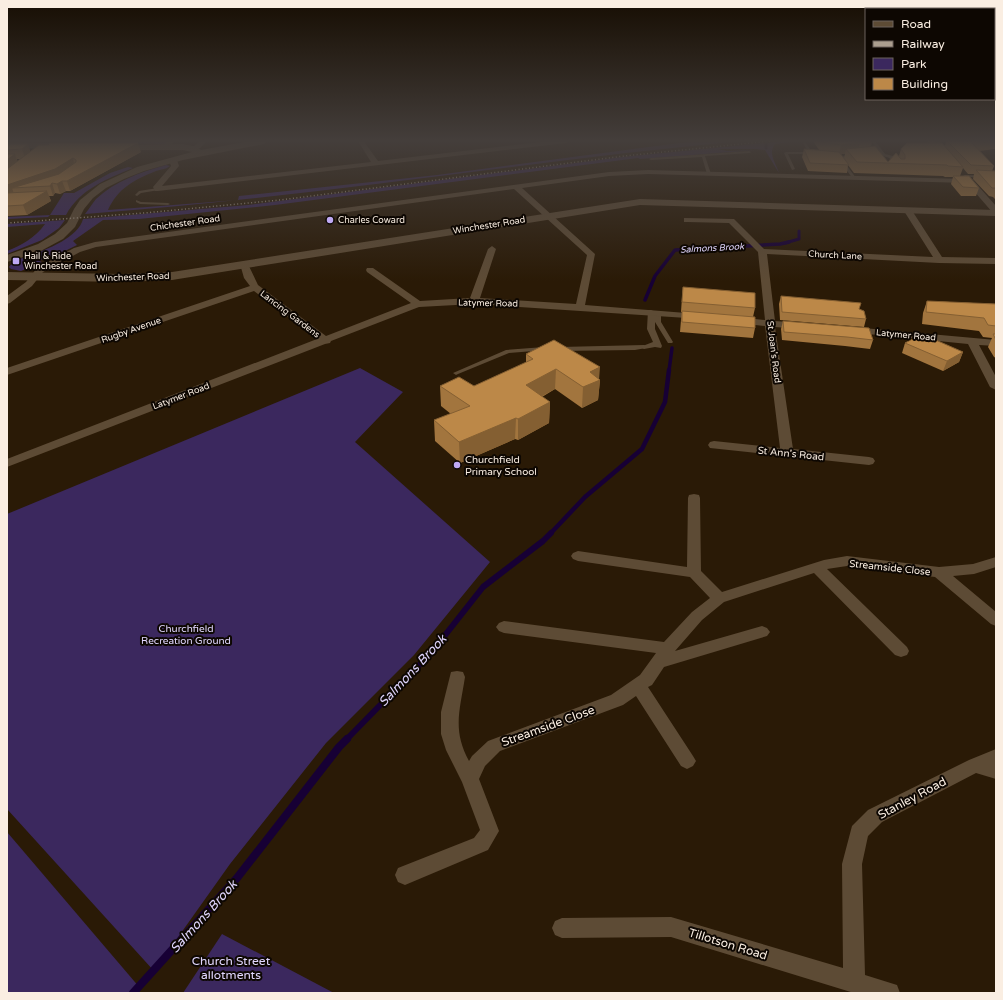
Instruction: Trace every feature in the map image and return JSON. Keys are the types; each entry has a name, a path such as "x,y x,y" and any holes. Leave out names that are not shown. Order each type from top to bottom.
{"street":[{"path":"7,259 22,255 49,242 66,231 86,201 100,188"},
{"path":"158,190 178,188"},
{"path":"517,188 591,254 580,307"},
{"name":"Chichester Road","path":"7,301 24,288 34,278 37,272 78,250 95,245 517,188"},
{"path":"974,188 996,212"},
{"name":"Winchester Road","path":"8,276 34,278 153,278 189,274 549,215 640,202 908,211 996,212"},
{"path":"908,211 939,260"},
{"path":"687,220 731,221 757,247"},
{"name":"Church Lane","path":"757,247 939,260 996,261"},
{"name":"St Joan's Road","path":"757,247 770,323 787,452"},
{"path":"474,301 492,249"},
{"name":"Lancing Gardens","path":"244,264 248,278 255,287 326,341"},
{"path":"370,270 418,304"},
{"name":"Rugby Avenue","path":"7,372 255,287"},
{"name":"Latymer Road","path":"7,463 326,341 418,304 474,301 580,307 706,317"},
{"path":"644,347 657,345 651,330 654,313"},
{"path":"728,319 809,326"},
{"name":"Latymer Road","path":"840,329 996,343"},
{"path":"972,341 996,387"},
{"name":"St Ann's Road","path":"714,445 869,461"},
{"path":"694,498 694,573"},
{"path":"578,556 694,573 719,598"},
{"name":"Streamside Close","path":"470,779 478,761 494,746 618,700 638,686 646,680 664,655 697,616 719,598 817,568 846,561 939,572 974,570 996,562"},
{"path":"817,568 901,651"},
{"name":"Streamside Close","path":"939,572 996,620"},
{"path":"504,627 664,655 762,632"},
{"path":"405,875 481,844 490,831 470,779 458,757 450,734 449,717 457,677"},
{"path":"638,686 687,761"},
{"name":"Stanley Road","path":"854,982 852,864 859,832 875,816 975,765 996,757"},
{"path":"975,765 996,771"},
{"name":"Tillotson Road","path":"562,928 670,927 889,993"}],"lane":[{"path":"137,195 140,192 158,190"},
{"path":"137,201 140,203 168,204"},
{"path":"654,313 670,342"},
{"path":"557,349 644,347"},
{"path":"456,373 508,351 549,349"}],"green space":[{"path":"84,188 92,188 79,198 66,215 50,215 64,193 74,193"},
{"path":"110,188 125,188 112,202 108,210 234,200 85,214 96,199"},
{"path":"318,188 342,188 238,200 239,196"},
{"path":"383,188 409,188 275,205 139,219 103,220 73,241 77,245 53,257 49,256 39,261 42,262 21,271 11,269 9,267 22,258 45,250 69,237 80,226 83,219 248,205"},
{"path":"50,215 48,217 7,219 7,217"},
{"path":"65,220 59,228 42,240 7,254 7,251 23,244 33,237 45,224 7,227 7,224"},
{"name":"Churchfield Recreation Ground","path":"360,368 403,392 355,442 490,562 414,655 326,743 230,864 154,971 7,809 7,514"},
{"path":"7,832 140,988 135,993 7,993"},
{"name":"Church Street allotments","path":"222,934 334,993 183,993"}],"building":[{"path":"47,191 23,205 7,206 7,193"},
{"path":"683,287 755,293 755,308 682,302"},
{"path":"781,296 861,303 859,309 864,311 866,319 782,312"},
{"path":"927,301 996,304 996,326 988,325 984,318 926,312"},
{"path":"682,311 755,317 755,328 682,322"},
{"path":"783,321 869,328 873,340 784,332"},
{"path":"922,334 963,352 947,361 905,343"},
{"path":"554,340 600,367 590,372 600,380 583,387 556,369 526,385 550,402 518,419 516,418 459,442 434,420 470,406 440,386 459,377 474,386 533,359 526,354"}],"waterway":[{"name":"Salmons Brook","path":"787,242 799,239 799,231"},
{"name":"Salmons Brook","path":"645,300 655,276 675,250 787,242"},
{"name":"Salmons Brook","path":"669,371 672,348"},
{"name":"Salmons Brook","path":"550,534 585,497 642,449 665,402 669,370"},
{"name":"Salmons Brook","path":"346,740 431,653 483,587 550,534"},
{"name":"Salmons Brook","path":"133,993 237,878 346,740"}],"railway":[{"path":"7,223 144,213 280,200 376,188"}],"place":[{"name":"Charles Coward","path":"330,220"},
{"name":"Hail & Ride Winchester Road","path":"16,261"},
{"name":"Churchfield Primary School","path":"457,465"}]}
